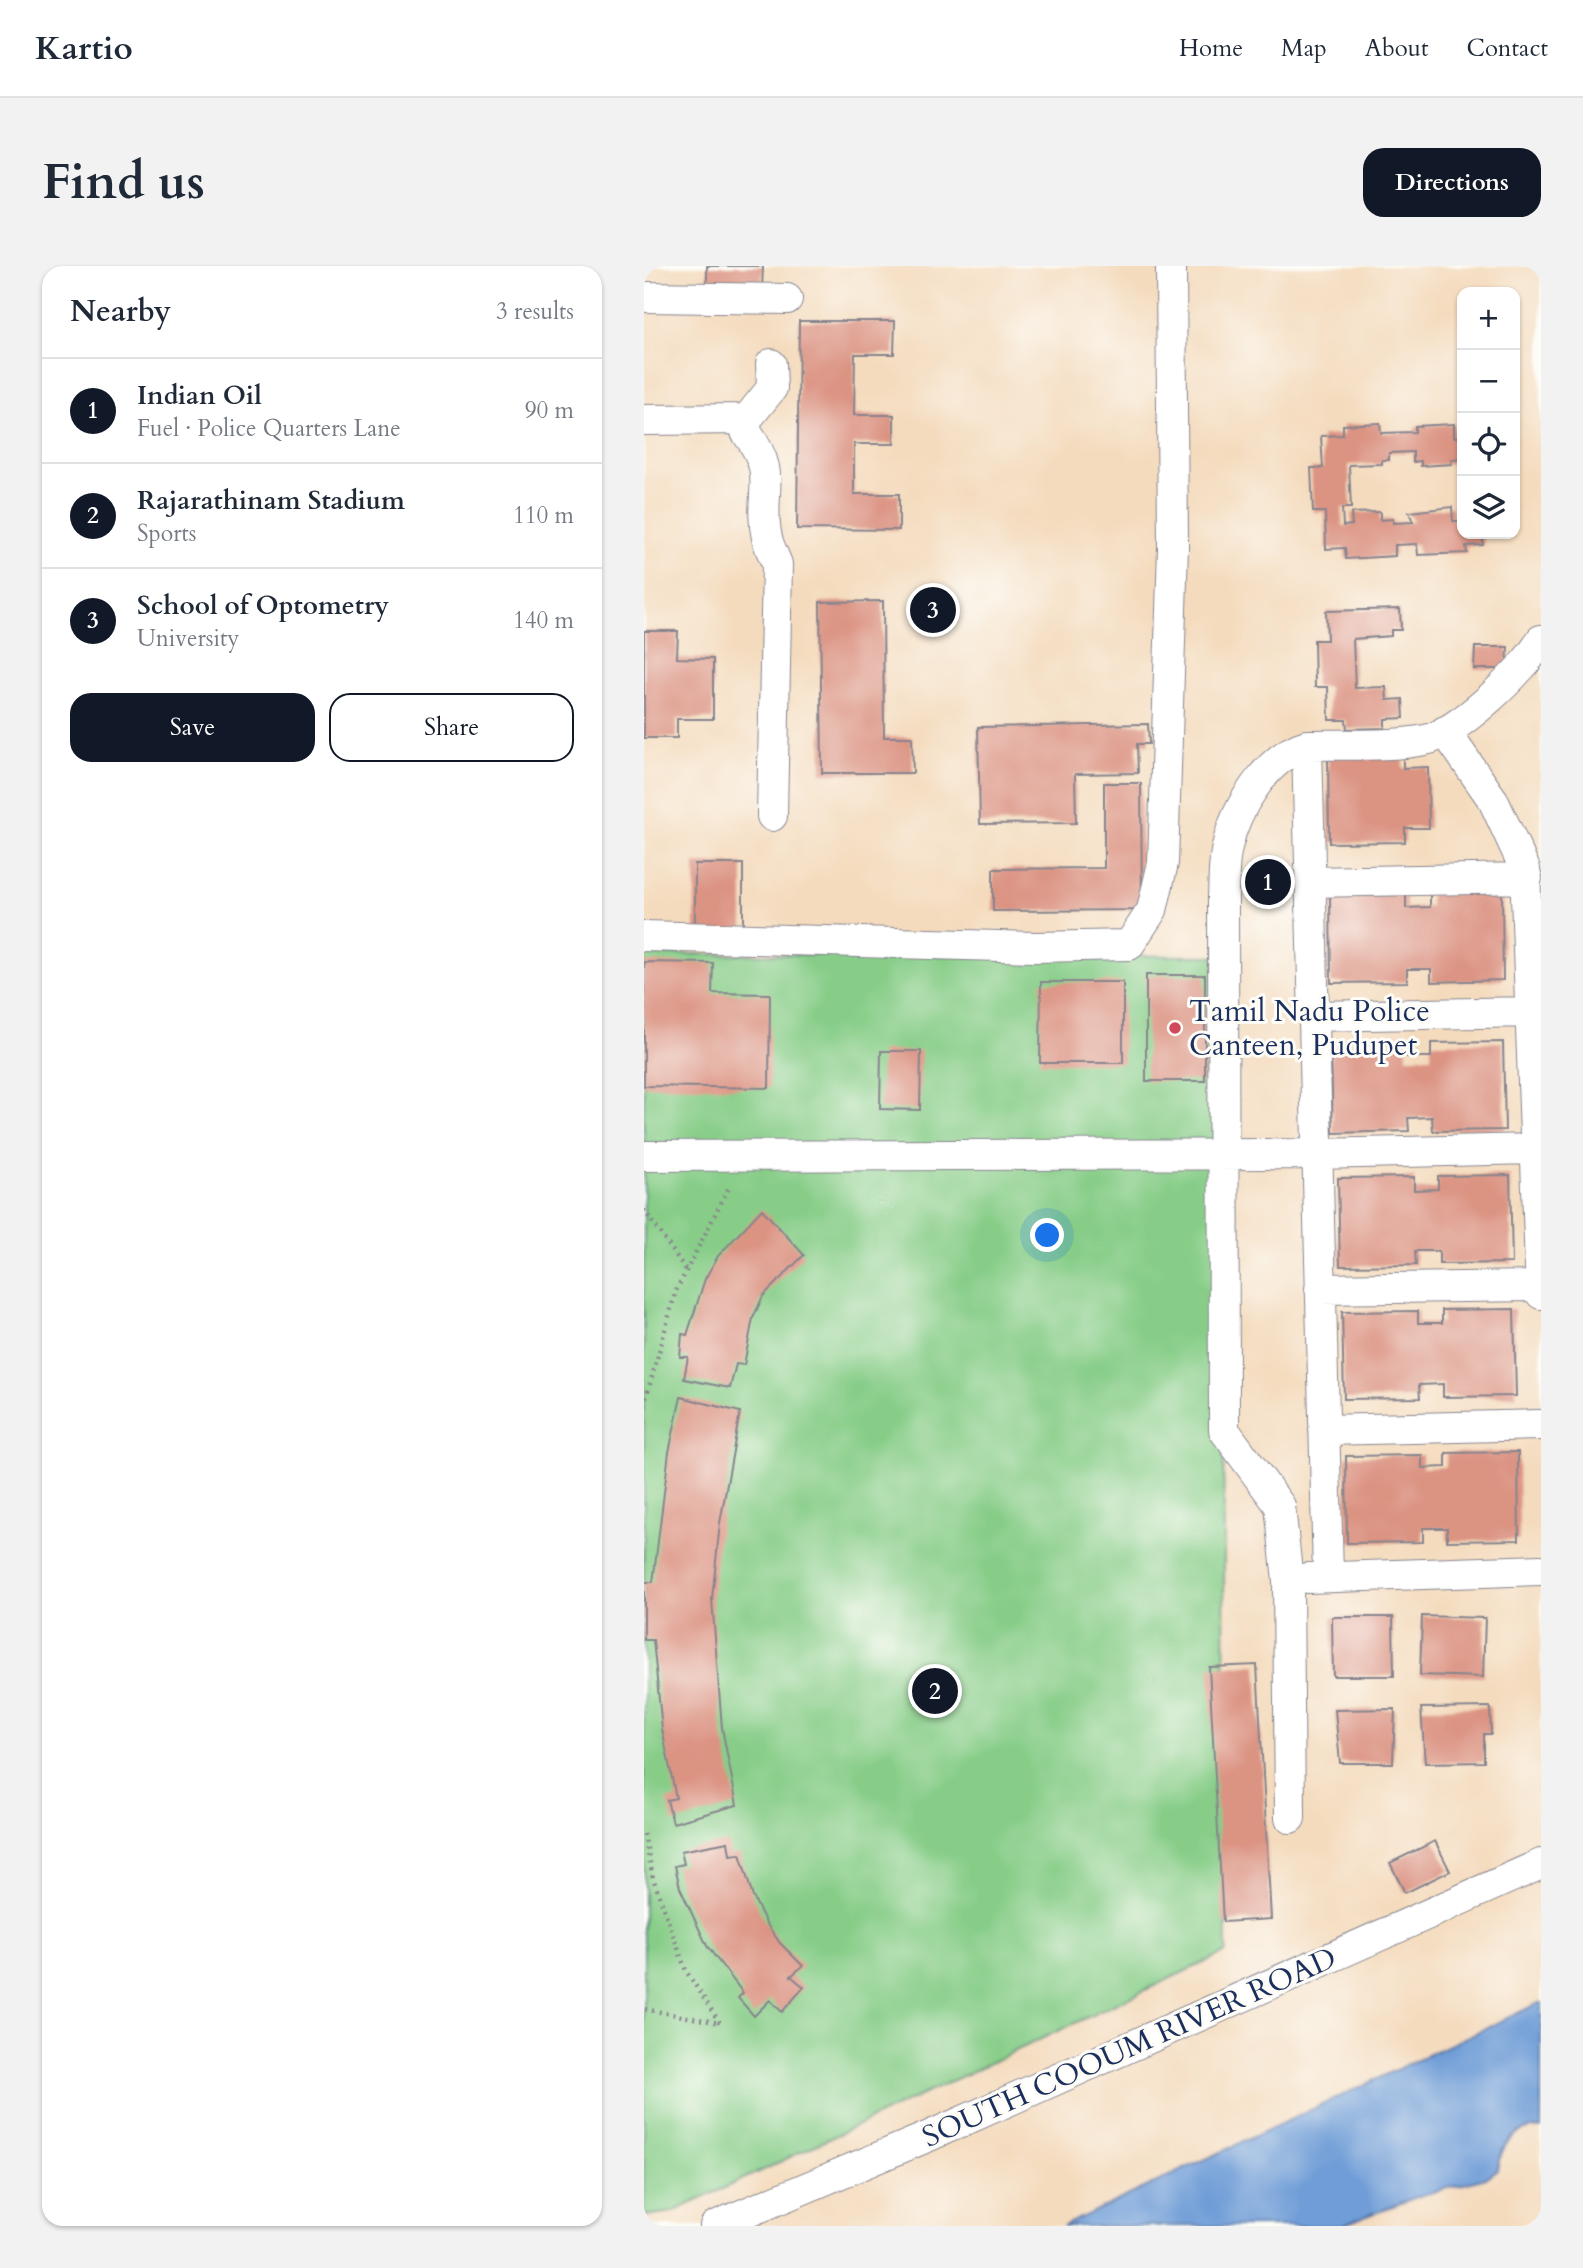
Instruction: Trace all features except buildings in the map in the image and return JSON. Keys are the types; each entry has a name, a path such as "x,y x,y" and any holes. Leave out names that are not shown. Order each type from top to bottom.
{"street":[{"path":"644,936 1035,947 1129,945 1152,910 1163,863 1173,547 1171,266"},
{"path":"644,297 787,299"},
{"path":"771,364 772,388 747,419 746,432 758,447 767,469 767,538 777,565 772,816"},
{"path":"644,420 747,419"},
{"path":"1290,1818 1288,1581 1280,1506 1224,1430 1223,896 1227,846 1237,817 1260,781 1289,752 1307,745 1422,741 1445,732 1514,676 1541,640"},
{"path":"1445,732 1493,800 1532,887 1541,1294"},
{"path":"1307,745 1328,1575"},
{"path":"1310,882 1532,887"},
{"path":"1313,1016 1534,1027"},
{"path":"644,1156 1317,1154 1536,1149"},
{"path":"1320,1289 1541,1286"},
{"path":"1324,1430 1541,1425"},
{"path":"1288,1581 1328,1575 1541,1570"},
{"name":"SOUTH COOUM RIVER ROAD","path":"715,2226 927,2137 1541,1864"}],"path":[{"path":"644,1405 676,1291 744,1156"},
{"path":"644,1210 686,1270"},
{"path":"644,1834 653,1878 686,1971 720,2024 644,2009"}],"green space":[{"path":"644,954 1214,956 1222,1168 1226,1952 673,2212 644,2216"}],"water":[{"path":"1541,2002 1541,2128 1531,2128 1510,2139 1505,2145 1497,2170 1486,2178 1422,2195 1340,2226 1063,2226"}],"place":[{"name":"School of Optometry","path":"933,610"},
{"name":"Indian Oil","path":"1268,882"},
{"name":"Tamil Nadu Police Canteen, Pudupet","path":"1175,1028"},
{"name":"Rajarathinam Stadium","path":"935,1691"}]}
